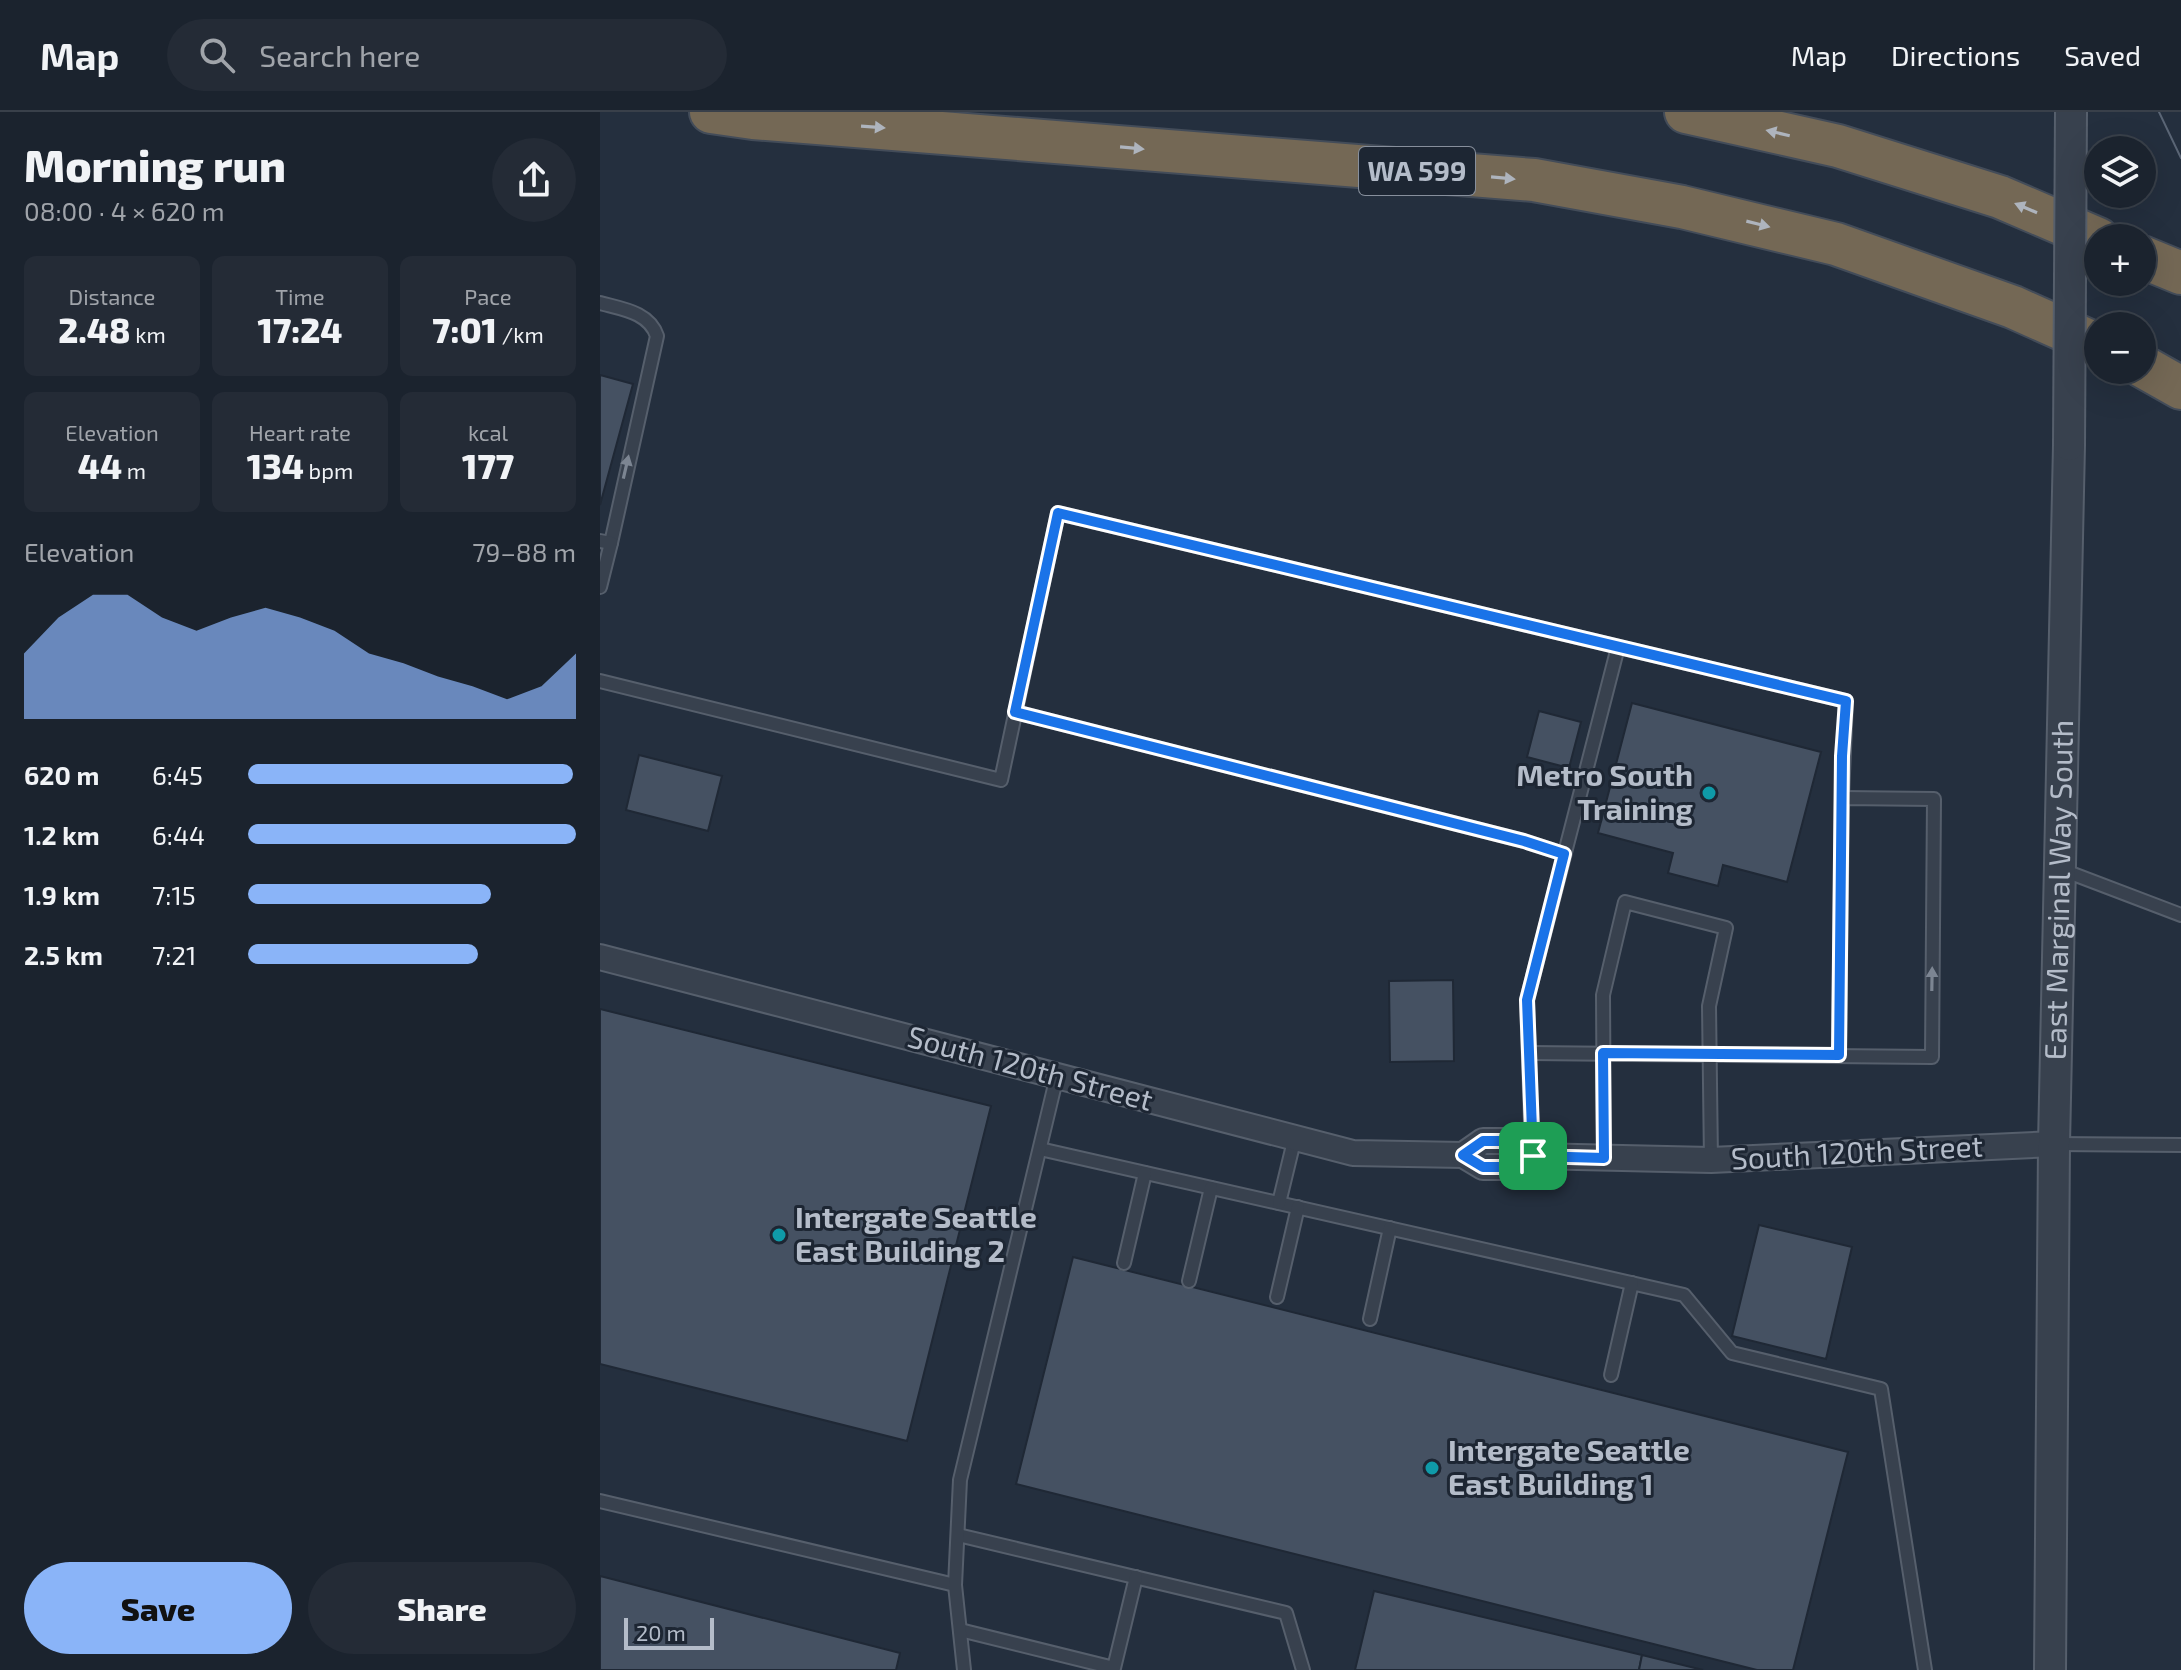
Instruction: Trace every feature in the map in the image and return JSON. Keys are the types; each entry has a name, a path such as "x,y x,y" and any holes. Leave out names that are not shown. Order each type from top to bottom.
{"highway":[{"name":"WA 599","path":"711,112 753,118 1534,180 1682,207 1836,244 2013,307 2084,339"},
{"path":"1686,112 1838,146 2000,197 2084,233"},
{"path":"2156,263 2181,273"},
{"path":"2156,374 2181,388"}],"street":[{"name":"East Marginal Way South","path":"2050,1670 2054,1144 2069,445 2071,112"},
{"name":"South 120th Street","path":"600,957 1353,1153 1463,1155 1483,1141 1516,1141 1533,1156 1711,1160 2054,1144"}],"lane":[{"path":"600,303 635,312 654,327 657,336 615,514 605,542 600,587"},
{"path":"600,681 1001,780 1058,513 1846,701 1839,1055"},
{"path":"1533,1156 1527,1000 1618,647"},
{"path":"1015,712 1524,841 1564,854"},
{"path":"1529,1053 1932,1057 1934,799 1842,798"},
{"path":"2060,869 2181,915"},
{"path":"1604,1158 1603,995 1625,902 1726,928 1709,1006 1711,1160"},
{"path":"964,1670 955,1585 960,1480 1057,1076"},
{"path":"1279,1203 1295,1137"},
{"name":"South 120th Street","path":"2054,1144 2181,1145"},
{"path":"1040,1149 1684,1295 1732,1353 1881,1389 1925,1670"},
{"path":"1124,1263 1145,1173"},
{"path":"1189,1281 1211,1188"},
{"path":"1277,1297 1298,1207"},
{"path":"1370,1319 1390,1228"},
{"path":"1611,1375 1632,1283"},
{"path":"600,1501 955,1585"},
{"path":"958,1535 1286,1613 1303,1670"},
{"path":"960,1630 1114,1668 1136,1577"}],"building":[{"path":"600,375 633,384 600,505"},
{"name":"Metro South Training","path":"1632,703 1821,752 1787,882 1723,865 1718,886 1668,873 1673,853 1598,833"},
{"path":"1539,711 1581,722 1569,768 1527,757"},
{"path":"639,755 722,776 708,831 626,810"},
{"path":"1453,980 1454,1061 1390,1062 1389,981"},
{"name":"Intergate Seattle East Building 2","path":"600,1009 991,1106 907,1441 600,1364"},
{"path":"1759,1225 1852,1247 1826,1359 1732,1336"},
{"name":"Intergate Seattle East Building 1","path":"1073,1257 1848,1452 1793,1670 1757,1670 1016,1484"},
{"path":"600,1576 900,1653 896,1670 600,1670"},
{"path":"1374,1591 1642,1655 1639,1670 1355,1670"},
{"path":"1642,1655 1703,1670 1639,1670"}],"tram line":[{"path":"2159,112 2181,158"}],"place":[{"name":"Metro South Training","path":"1709,793"},
{"name":"Intergate Seattle East Building 2","path":"779,1235"},
{"name":"Intergate Seattle East Building 1","path":"1432,1468"}],"route":[{"path":"1533,1156 1516,1141 1483,1141 1463,1155 1483,1167 1516,1167 1533,1156 1604,1158 1603,1053 1839,1055 1842,756 1846,701 1058,513 1015,712 1524,841 1564,854 1527,1000 1533,1156"}]}
